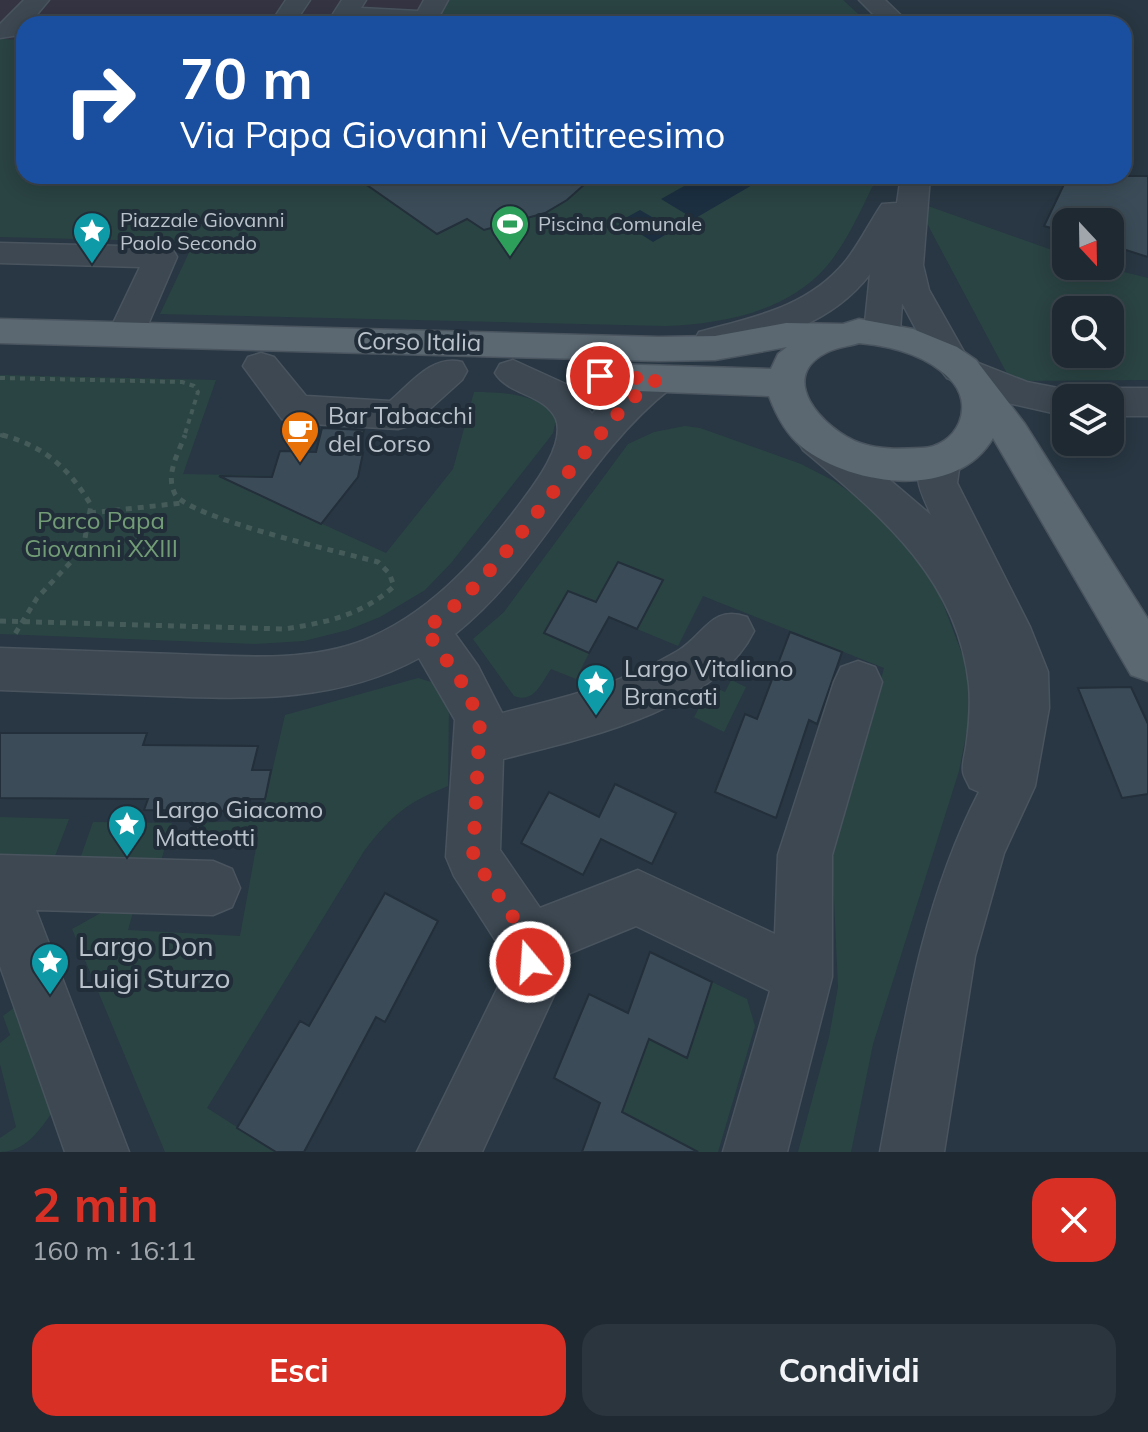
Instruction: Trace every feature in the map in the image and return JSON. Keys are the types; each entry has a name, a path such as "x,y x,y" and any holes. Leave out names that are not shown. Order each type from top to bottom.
{"main road":[{"name":"Corso Italia","path":"0,331 126,334 658,364 785,383"},
{"path":"1075,537 1012,477 991,464 951,456 910,467 877,465 844,456 817,440 799,422 788,403 785,383 789,367 800,352 816,341 837,334 882,332 930,347 961,370 1001,420 1075,537 1148,660"},
{"name":"Corso Italia","path":"449,371 513,373 658,364 715,348 786,335 837,334"},
{"path":"0,359 261,366"},
{"path":"951,456 976,432 981,416 979,399 961,370"}],"street":[{"path":"24,16 37,0"},
{"path":"354,0 345,14 377,16"},
{"path":"874,0 888,0"},
{"path":"874,0 891,16"},
{"path":"5,657 242,677 301,675 357,664 405,643 483,580 553,488 658,364 807,311 827,298 856,271 910,184"},
{"path":"914,184 906,265 912,290 961,370 1001,388 1052,400"},
{"path":"882,332 893,211"},
{"path":"0,253 161,257 126,334"},
{"path":"261,366 295,409 398,415 449,371"},
{"path":"513,373 557,394 573,413 577,437 553,488"},
{"path":"1124,402 1148,402"},
{"path":"912,1152 946,956 979,847 1009,786 1025,708 1024,672 1007,627 937,483 951,456 1001,420 1052,405"},
{"path":"817,440 919,529 948,565 984,643 992,677 993,732 979,847"},
{"path":"425,629 461,681 480,719 473,857 529,941 531,982 449,1152"},
{"path":"480,742 584,715 641,693 703,661 731,631"},
{"path":"755,1152 803,977 805,855 858,682"},
{"path":"87,1147 1,882 213,888"},
{"path":"529,941 638,898 803,977"}],"path":[{"path":"0,378 182,382 194,386 198,392 197,402 170,476 174,492 182,503"},
{"path":"0,435 34,444 54,457 76,481 91,505 83,549 37,598 5,657"},
{"path":"0,621 284,629 322,625 357,612 382,599 394,586 389,573 378,562 254,529 182,503 90,513"}],"shaded area":[{"path":"0,0 445,0 438,16 16,16 16,40 0,39"},
{"path":"688,184 754,184 694,219 661,199"},
{"path":"640,210 674,230 653,242 620,221"}],"green space":[{"path":"445,0 843,0 860,16 438,16"},
{"name":"Piscina Comunale","path":"0,39 16,40 16,184 874,184 833,258 809,283 772,305 751,313 708,322 665,326 160,314 194,242 0,237"},
{"path":"928,206 1052,250 1052,280 1124,280 1124,272 1148,278 1148,380 1011,381 924,216"},
{"name":"Parco Papa Giovanni XXIII","path":"0,375 216,380 183,474 321,477 294,511 386,553 453,469 474,392 528,398 557,414 553,433 547,441 451,563 425,590 380,617 348,630 304,641 255,644 0,634"},
{"path":"685,426 700,428 801,464 834,481 868,505 918,556 937,588 967,667 971,710 959,771 873,1044 851,1152 798,1152 829,1037 838,987 832,855 884,668 703,596 678,646 637,629 663,580 619,562 596,602 568,591 544,632 589,653 576,679 551,669 532,695 514,696 473,639 504,612 628,444 654,432"},
{"path":"418,678 438,684 449,702 448,786 401,811 364,851 207,1108 276,1152 165,1152 72,929 115,905 135,905 128,930 240,936 258,837 193,839 196,823 261,820 285,715"},
{"path":"731,680 746,687 724,732 694,717 711,686 725,692"},
{"path":"0,817 69,819 55,856 0,855"},
{"path":"93,822 172,823 161,861 80,859"},
{"path":"712,982 747,999 755,1026 718,1152 668,1152 672,1138 622,1112 649,1039 687,1058"},
{"path":"23,1001 53,1111 24,1144 0,1152 0,1138 16,1127 0,1064 0,1043 10,1035 3,1016"}],"building":[{"path":"1132,176 1148,176 1148,257 1124,249 1124,208 1053,208 1064,184 1132,184"},
{"path":"365,184 585,184 545,213 484,230 467,219 437,234"},
{"path":"1052,209 1052,228 1044,226"},
{"path":"322,428 364,430 358,453 363,453 358,477 321,524 219,476 272,477 280,451 316,452"},
{"path":"618,562 663,580 637,629 609,617 589,653 544,633 568,591 596,602"},
{"path":"790,632 842,652 817,724 809,720 776,818 715,792 745,714 757,719"},
{"path":"1131,687 1148,724 1148,794 1122,798 1078,688"},
{"path":"0,733 147,733 143,745 258,746 252,770 271,770 265,799 243,799 240,811 144,810 148,799 0,798"},
{"path":"615,784 676,813 652,864 601,839 583,875 521,843 549,792 599,817"},
{"path":"385,893 438,921 385,1022 376,1017 304,1152 276,1152 237,1128 300,1021 309,1026"},
{"path":"650,952 712,982 687,1058 649,1039 622,1112 698,1152 582,1152 600,1103 554,1078 589,994 628,1013"}],"place":[{"name":"Piscina Comunale","path":"510,258"},
{"name":"Piazzale Giovanni Paolo Secondo","path":"92,265"},
{"name":"Bar Tabacchi del Corso","path":"300,464"},
{"name":"Largo Vitaliano Brancati","path":"596,717"},
{"name":"Largo Giacomo Matteotti","path":"127,858"},
{"name":"Largo Don Luigi Sturzo","path":"50,996"}],"route":[{"path":"530,962 529,941 473,857 480,719 461,681 425,629 483,580 553,488 634,395 658,379 600,376"}]}
